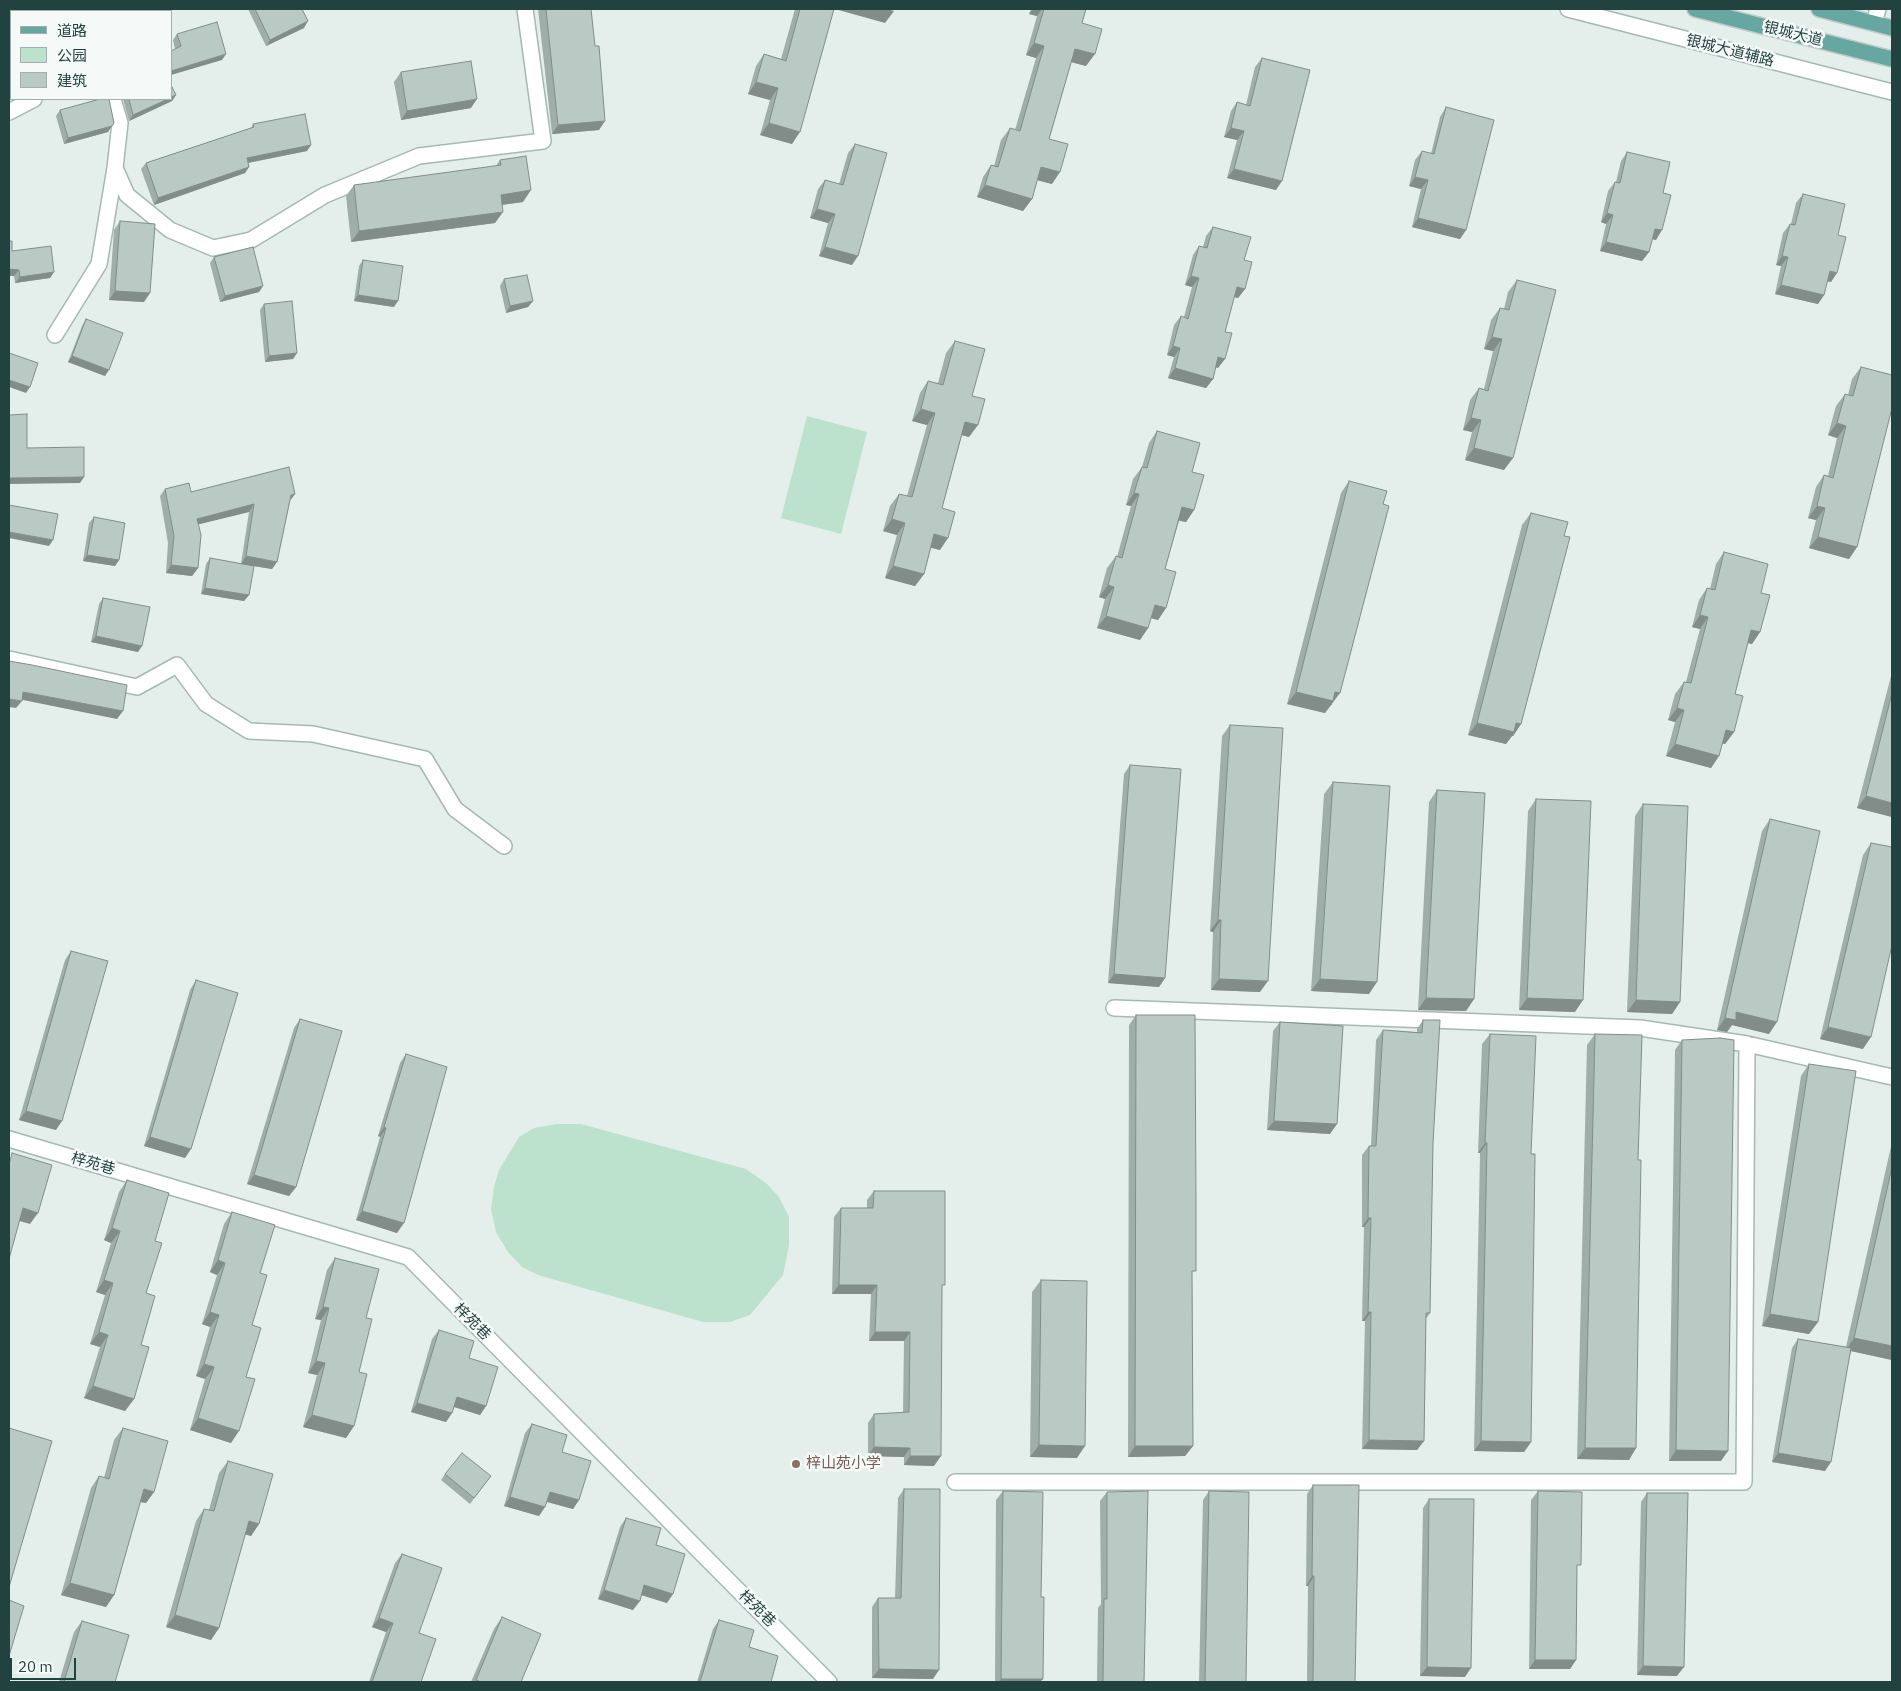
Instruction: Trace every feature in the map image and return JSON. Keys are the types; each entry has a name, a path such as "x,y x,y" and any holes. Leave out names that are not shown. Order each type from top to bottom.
{"main road":[{"name":"银城大道","path":"1695,9 1892,59"},
{"name":"银城大道","path":"1819,9 1876,16 1892,28"}],"street":[{"path":"115,168 127,194 170,230 213,248 251,240 325,195 419,156 542,141 525,9"},
{"name":"银城大道辅路","path":"1568,9 1892,92"},
{"path":"9,112 32,100"},
{"path":"55,335 99,264 115,168 120,123 113,100"},
{"path":"9,659 137,687 177,664 206,704 249,731 313,734 425,759 455,809 504,846"},
{"path":"1114,1008 1640,1028 1747,1044 1892,1077"},
{"path":"955,1482 1744,1482 1747,1044"},
{"name":"梓苑巷","path":"9,1139 408,1257 829,1682"}],"green space":[{"path":"807,416 867,432 841,534 781,518"},
{"path":"557,1124 581,1124 746,1169 767,1184 779,1197 789,1217 789,1245 783,1275 750,1315 730,1322 703,1322 538,1275 522,1267 508,1252 496,1232 491,1209 494,1187 499,1170 519,1137 534,1128"}],"building":[{"path":"255,9 302,9 308,21 270,40"},
{"path":"546,9 591,9 595,46 599,46 605,121 558,125"},
{"path":"800,9 834,9 800,132 769,123 778,88 756,82 764,54 786,61"},
{"path":"1044,9 1086,9 1082,23 1102,29 1095,54 1075,49 1049,139 1068,144 1060,172 1041,167 1032,199 985,185 991,165 998,167 1010,128 1020,131 1044,46 1034,43"},
{"path":"217,22 226,54 172,71 172,50 181,46 177,34"},
{"path":"1262,58 1310,70 1282,181 1234,169 1244,131 1231,128 1237,102 1250,106"},
{"path":"471,61 477,99 407,111 401,72"},
{"path":"172,87 176,95 172,97"},
{"path":"96,100 109,100 114,123 112,126 68,138 60,110"},
{"path":"129,100 166,100 133,115"},
{"path":"1446,107 1494,120 1466,230 1418,218 1428,180 1415,177 1422,151 1434,154"},
{"path":"305,114 311,145 247,158 249,167 158,198 146,163 254,127 253,124"},
{"path":"855,144 887,153 858,256 825,247 835,214 817,209 825,180 843,185"},
{"path":"1627,152 1670,162 1663,193 1671,195 1662,230 1655,229 1649,252 1606,242 1613,215 1607,213 1615,182 1620,183"},
{"path":"526,156 531,190 501,195 503,212 359,231 354,185 501,165 500,160"},
{"path":"1803,194 1845,204 1838,235 1846,237 1837,273 1830,271 1824,295 1781,285 1788,257 1782,256 1790,224 1795,225"},
{"path":"120,221 155,224 150,293 115,291"},
{"path":"1213,227 1251,237 1244,260 1252,262 1245,289 1237,287 1225,332 1232,333 1225,359 1218,357 1213,379 1175,368 1180,348 1173,346 1181,316 1188,319 1199,278 1191,276 1199,246 1207,248"},
{"path":"9,241 12,241 12,251 51,246 54,272 20,277 19,270 9,269"},
{"path":"253,247 263,286 225,296 214,257"},
{"path":"363,260 403,266 398,301 358,295"},
{"path":"527,275 533,301 510,306 504,279"},
{"path":"1517,280 1556,290 1513,458 1474,448 1481,420 1471,418 1479,388 1488,391 1502,339 1492,337 1500,308 1509,310"},
{"path":"292,301 297,353 269,356 264,304"},
{"path":"86,319 123,333 109,370 72,356"},
{"path":"955,341 985,349 972,396 985,399 978,425 965,422 942,508 955,512 948,538 934,534 924,574 893,566 905,523 892,519 899,494 912,497 935,413 921,409 928,381 943,385"},
{"path":"9,353 38,363 30,387 9,380"},
{"path":"1861,367 1892,375 1892,408 1857,547 1818,537 1825,508 1817,506 1824,475 1833,478 1846,426 1837,423 1845,394 1853,396"},
{"path":"27,414 27,448 84,447 84,477 9,478 9,415"},
{"path":"1157,431 1200,443 1192,472 1204,475 1194,510 1182,507 1165,569 1176,572 1166,608 1155,605 1148,628 1106,616 1114,587 1108,585 1116,556 1122,558 1139,494 1134,493 1142,467 1147,468"},
{"path":"289,467 295,494 291,495 277,562 246,556 254,504 197,519 201,535 198,568 171,565 174,536 165,489 189,483 191,492"},
{"path":"1349,481 1387,491 1383,504 1389,506 1340,693 1335,692 1333,701 1296,692"},
{"path":"9,505 58,514 53,540 9,532"},
{"path":"1531,513 1568,522 1564,536 1570,537 1521,724 1516,723 1514,732 1477,723"},
{"path":"94,517 125,523 119,560 87,555"},
{"path":"1724,552 1768,564 1761,593 1770,595 1760,632 1751,630 1735,694 1743,696 1734,732 1726,730 1719,756 1675,744 1684,710 1677,708 1684,682 1691,683 1708,617 1700,615 1707,588 1715,590"},
{"path":"210,558 254,566 249,595 205,588"},
{"path":"103,598 150,607 142,646 96,636"},
{"path":"9,661 127,685 123,711 23,692 22,701 9,699"},
{"path":"1892,693 1892,803 1866,796"},
{"path":"1230,725 1283,728 1268,981 1219,979 1221,920 1218,920"},
{"path":"1130,765 1181,769 1165,978 1114,974"},
{"path":"1333,782 1390,786 1377,982 1320,979"},
{"path":"1437,790 1485,793 1474,999 1426,998"},
{"path":"1536,799 1591,801 1583,1000 1527,998"},
{"path":"1643,804 1688,806 1680,1002 1636,1000"},
{"path":"1770,819 1820,831 1777,1022 1736,1012 1736,1020 1725,1018"},
{"path":"1871,843 1892,847 1892,945 1871,1037 1828,1027"},
{"path":"71,951 108,961 62,1121 26,1111"},
{"path":"196,980 238,993 191,1149 150,1137"},
{"path":"1136,1015 1195,1015 1196,1271 1192,1271 1193,1446 1135,1446"},
{"path":"300,1019 342,1031 296,1187 254,1175"},
{"path":"1423,1020 1440,1020 1433,1143 1430,1313 1426,1313 1424,1441 1369,1440 1371,1312 1368,1312 1371,1218 1368,1218 1369,1146 1376,1146 1383,1030 1422,1033"},
{"path":"1280,1022 1343,1026 1337,1124 1274,1121"},
{"path":"1490,1034 1536,1036 1531,1154 1535,1154 1531,1442 1481,1441 1487,1143 1485,1143"},
{"path":"1595,1034 1642,1035 1638,1160 1641,1160 1636,1448 1585,1448"},
{"path":"1720,1038 1734,1040 1728,1451 1676,1450 1682,1040"},
{"path":"406,1054 447,1067 404,1223 362,1211"},
{"path":"1809,1064 1856,1071 1818,1322 1770,1314"},
{"path":"12,1153 52,1165 38,1213 23,1208 9,1259 9,1165"},
{"path":"1892,1167 1892,1346 1854,1338"},
{"path":"127,1180 169,1193 155,1241 162,1243 146,1293 155,1296 141,1345 149,1347 134,1399 93,1386 108,1335 99,1332 113,1283 104,1280 120,1231 112,1228"},
{"path":"874,1191 945,1191 945,1285 942,1285 941,1456 910,1456 910,1448 874,1447 874,1414 909,1412 910,1332 875,1332 877,1285 839,1285 841,1208 873,1208"},
{"path":"232,1212 275,1225 260,1273 267,1275 252,1325 261,1328 246,1377 255,1379 239,1431 198,1418 214,1367 204,1364 219,1315 210,1312 225,1263 218,1260"},
{"path":"335,1258 379,1269 366,1318 372,1319 359,1372 367,1374 354,1426 312,1415 325,1363 316,1361 329,1308 323,1307"},
{"path":"1041,1280 1087,1281 1085,1446 1039,1445"},
{"path":"439,1330 474,1341 469,1358 498,1367 486,1406 457,1397 452,1413 417,1403"},
{"path":"1798,1339 1851,1348 1831,1462 1778,1453"},
{"path":"532,1424 567,1435 562,1452 591,1461 579,1500 550,1492 545,1507 510,1497"},
{"path":"9,1428 52,1441 9,1587"},
{"path":"123,1428 168,1441 154,1492 144,1489 114,1595 70,1583 99,1476 109,1479"},
{"path":"462,1453 491,1476 474,1498 445,1474"},
{"path":"228,1461 273,1474 259,1524 249,1521 219,1628 175,1615 204,1509 214,1511"},
{"path":"1313,1485 1359,1485 1355,1682 1313,1682"},
{"path":"904,1489 940,1489 939,1670 879,1669 878,1598 901,1598"},
{"path":"1003,1491 1043,1492 1041,1597 1044,1597 1043,1679 1001,1679"},
{"path":"1148,1491 1144,1682 1103,1682 1104,1599 1107,1599 1107,1492"},
{"path":"1209,1491 1249,1492 1246,1682 1205,1682"},
{"path":"1538,1491 1582,1492 1581,1565 1577,1565 1576,1660 1535,1660"},
{"path":"1647,1493 1688,1493 1684,1667 1643,1666"},
{"path":"1429,1499 1474,1499 1471,1668 1427,1667"},
{"path":"626,1518 661,1528 656,1545 685,1554 673,1594 644,1585 640,1601 604,1590"},
{"path":"402,1554 442,1568 419,1633 436,1639 421,1682 372,1682 393,1623 379,1618"},
{"path":"9,1600 24,1606 9,1656"},
{"path":"502,1617 541,1634 521,1682 481,1682 476,1680"},
{"path":"719,1620 754,1630 749,1647 778,1656 771,1682 700,1682"},
{"path":"82,1621 129,1635 115,1682 64,1682"}],"place":[{"name":"梓山苑小学","path":"796,1464"}]}
